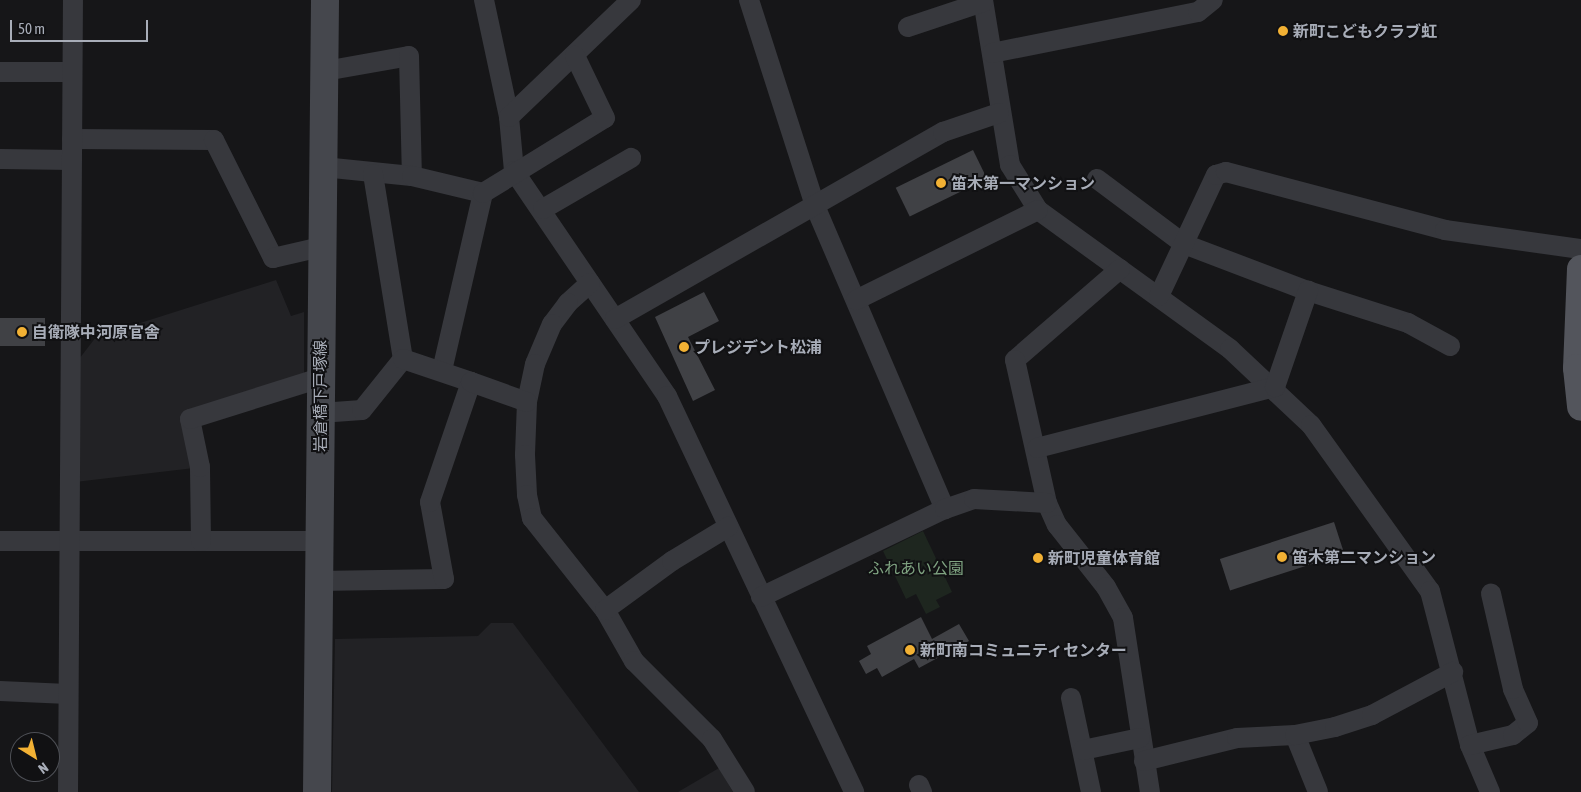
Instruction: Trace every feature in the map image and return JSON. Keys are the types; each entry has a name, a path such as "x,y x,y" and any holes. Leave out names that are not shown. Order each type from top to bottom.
{"main road":[{"path":"1581,270 1581,407"}],"street":[{"path":"68,792 72,160 70,72 73,0"},
{"name":"岩倉橋下戸塚線","path":"317,792 321,247 325,0"},
{"path":"484,0 509,117 514,171 543,209 590,283 667,396 854,792"},
{"path":"509,117 575,56 631,0"},
{"path":"748,0 815,206 945,509"},
{"path":"992,53 1198,12 1214,0"},
{"path":"908,27 983,1 992,53 999,113 1010,165 1038,210 1158,296 1275,387 1311,425 1418,569 1430,591 1453,672 1470,745 1490,792"},
{"path":"325,70 409,56 412,176"},
{"path":"442,371 483,193 514,171 606,118 575,56"},
{"path":"0,72 70,72"},
{"path":"615,320 943,132 999,113"},
{"path":"72,139 214,140 273,258 321,247"},
{"path":"543,209 631,158"},
{"path":"0,159 72,160"},
{"path":"323,167 373,174 412,176 483,193"},
{"path":"1158,296 1216,175 1226,172 1445,230 1581,248"},
{"path":"320,413 362,410 403,359 373,174"},
{"path":"1097,179 1184,244 1308,291 1408,323 1450,346"},
{"path":"856,300 1038,210"},
{"path":"1120,269 1015,360 1037,448 1047,503 1057,525 1106,587 1124,618 1141,716 1140,738 1150,792"},
{"path":"590,283 568,303 552,324 535,364 527,402 527,495 532,518 605,610 634,661 712,739 744,792"},
{"path":"1037,448 1261,394 1275,387 1308,291"},
{"path":"403,359 527,402"},
{"path":"201,541 200,467 190,419 320,378"},
{"path":"318,581 444,579 430,502 471,382"},
{"path":"761,597 945,509 974,500 1047,503"},
{"path":"605,610 672,561 728,527"},
{"path":"0,542 319,540"},
{"path":"1470,745 1513,735 1528,723 1513,690 1491,594"},
{"path":"1144,761 1237,738 1295,735 1372,715 1453,672"},
{"path":"0,692 68,694"},
{"path":"1071,698 1091,792"},
{"path":"1295,735 1318,792"},
{"path":"1083,750 1140,738"}],"shaded area":[{"path":"276,280 291,316 304,312 304,376 187,414 194,468 75,482 76,363 96,337"},
{"path":"491,623 513,623 639,792 332,792 335,639 478,636"},
{"path":"719,768 733,792 678,792"}],"green space":[{"name":"ふれあい公園","path":"923,531 952,592 936,600 940,607 926,614 916,594 906,599 883,551"}],"building":[{"name":"笛木第一マンション","path":"973,150 987,179 910,216 896,188"},
{"name":"プレジデント松浦","path":"704,292 719,321 688,337 715,390 693,401 655,317"},
{"name":"自衛隊中河原官舎","path":"0,318 45,318 45,346 0,346"},
{"name":"笛木第二マンション","path":"1334,522 1344,553 1230,590 1220,559"},
{"name":"新町南コミュニティセンター","path":"921,617 932,639 959,624 969,641 919,668 914,659 882,677 877,668 866,674 859,661 871,654 867,646"}],"place":[{"name":"新町こどもクラブ虹","path":"1283,31"},
{"name":"笛木第一マンション","path":"941,183"},
{"name":"自衛隊中河原官舎","path":"22,332"},
{"name":"プレジデント松浦","path":"684,347"},
{"name":"笛木第二マンション","path":"1282,557"},
{"name":"新町児童体育館","path":"1038,558"},
{"name":"新町南コミュニティセンター","path":"910,650"}]}
